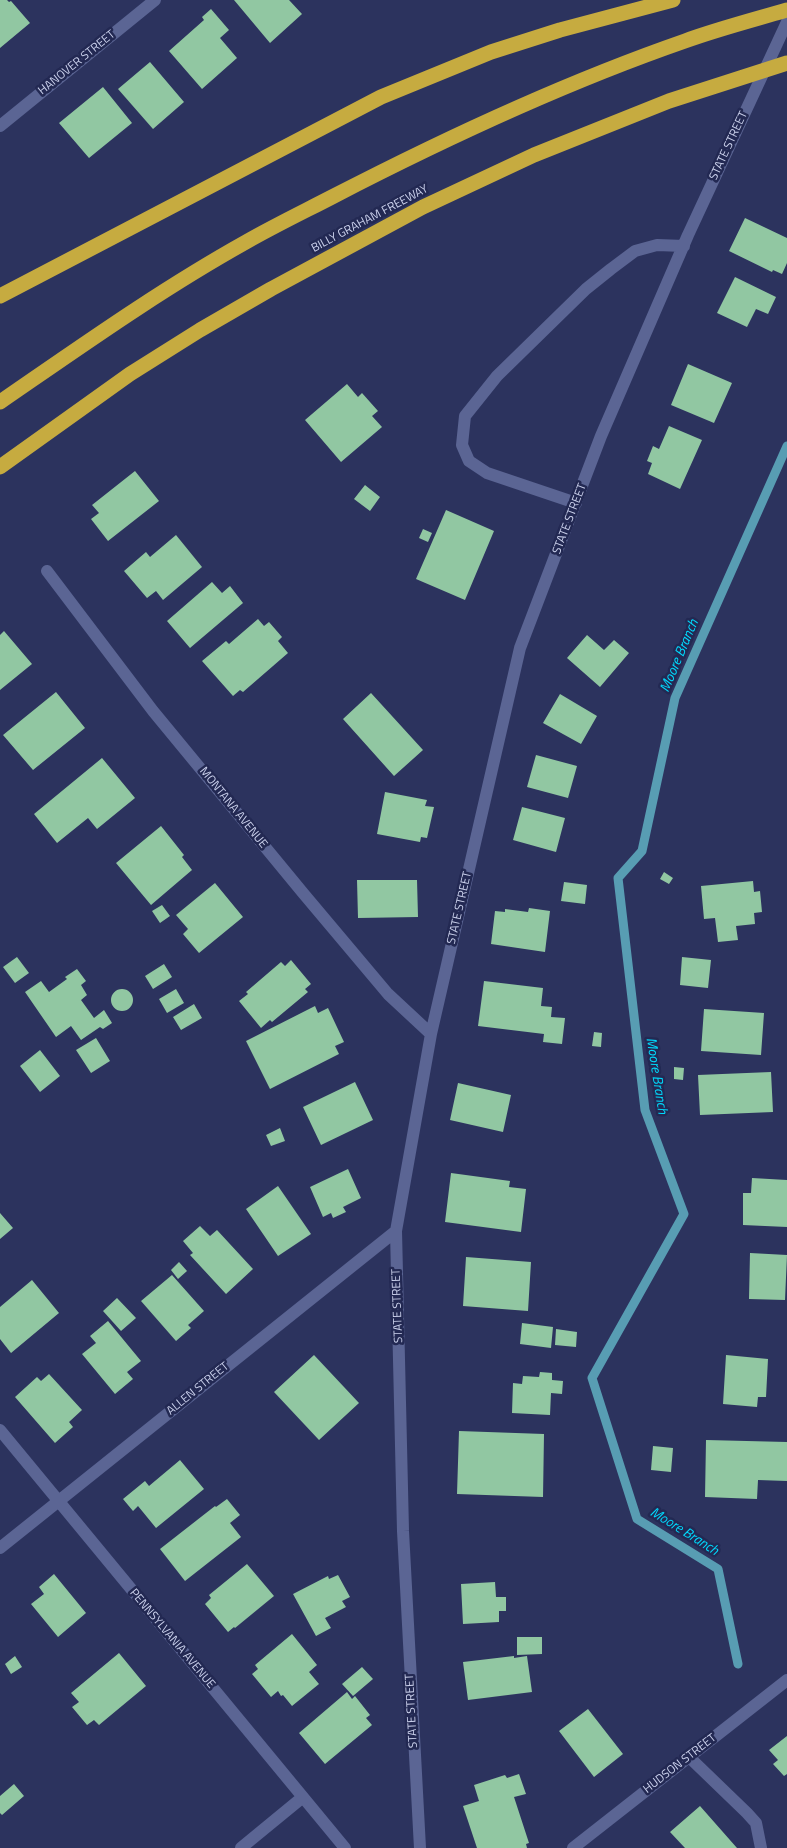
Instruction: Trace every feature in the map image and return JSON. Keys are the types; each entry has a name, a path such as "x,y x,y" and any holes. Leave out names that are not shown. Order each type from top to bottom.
{"highway":[{"path":"0,296 381,97 491,52 560,30 674,0"},
{"path":"0,402 120,320 246,242 402,160 521,105 686,40 787,10"},
{"name":"BILLY GRAHAM FREEWAY","path":"0,467 130,374 279,284 440,199 534,155 669,101 787,62"}],"street":[{"name":"HANOVER STREET","path":"0,126 155,0"},
{"name":"STATE STREET","path":"420,1848 403,1531 396,1231 431,1034 520,648 601,436 684,246 787,22"},
{"path":"576,503 487,473 469,461 462,446 465,416 497,376 586,289 635,251 656,245 684,246"},
{"name":"MONTANA AVENUE","path":"47,572 153,711 278,862 388,994 431,1034"},
{"name":"ALLEN STREET","path":"0,1548 396,1231"},
{"name":"PENNSYLVANIA AVENUE","path":"0,1430 345,1848"},
{"name":"HUDSON STREET","path":"573,1848 787,1680"},
{"path":"689,1758 756,1823 761,1848"},
{"path":"241,1848 303,1797"}],"building":[{"path":"0,0 11,1 30,23 0,48"},
{"path":"234,0 289,0 302,14 270,43"},
{"path":"211,9 229,30 220,38 237,58 202,89 169,51 204,20 202,17"},
{"path":"150,62 184,102 153,129 118,89"},
{"path":"103,87 132,123 89,158 59,123"},
{"path":"745,218 787,238 787,263 782,274 773,270 772,272 729,251"},
{"path":"735,277 776,297 768,314 756,309 747,327 717,313"},
{"path":"688,364 732,383 714,423 671,405"},
{"path":"347,384 358,397 362,393 378,411 372,416 382,427 341,462 305,420"},
{"path":"669,426 702,440 680,489 648,474 652,463 647,461 653,446 659,449"},
{"path":"135,471 159,501 108,541 91,519 99,513 92,505"},
{"path":"365,485 380,497 370,511 354,499"},
{"path":"446,510 494,531 465,600 416,579"},
{"path":"423,529 432,533 428,542 419,538"},
{"path":"176,535 202,567 163,600 156,591 147,598 124,571 146,552 150,557"},
{"path":"212,582 222,593 230,586 243,603 190,648 167,621"},
{"path":"258,619 264,626 269,622 282,637 278,641 288,653 243,692 240,690 233,696 202,661 226,641 229,644"},
{"path":"4,631 32,664 0,690 0,635"},
{"path":"587,635 604,650 614,640 629,653 600,687 567,658"},
{"path":"56,692 85,728 33,770 3,735"},
{"path":"371,693 423,750 394,776 343,719"},
{"path":"560,694 597,716 581,744 543,723"},
{"path":"536,755 577,766 568,798 527,787"},
{"path":"102,758 135,798 97,829 88,818 57,843 34,814"},
{"path":"385,792 427,800 425,806 434,807 427,838 421,837 420,842 377,834"},
{"path":"522,807 565,818 556,852 513,840"},
{"path":"161,826 184,855 182,857 192,870 151,905 116,863"},
{"path":"664,872 673,878 669,884 660,879"},
{"path":"357,880 417,880 418,917 358,918"},
{"path":"753,881 754,892 760,891 762,912 754,913 755,924 736,926 738,940 718,942 715,918 704,919 701,886"},
{"path":"564,882 587,885 585,904 561,901"},
{"path":"215,883 243,917 199,953 183,934 188,929 176,915"},
{"path":"162,905 170,916 160,923 152,911"},
{"path":"529,908 550,911 545,952 491,944 495,911 505,912 505,909 528,912"},
{"path":"17,957 29,973 15,983 3,967"},
{"path":"682,957 711,960 708,988 680,985"},
{"path":"291,960 311,984 305,989 308,992 272,1022 270,1020 261,1028 239,1001 248,994 246,992 281,962 285,966"},
{"path":"164,964 172,977 153,989 145,976"},
{"path":"77,969 86,981 81,985 87,995 81,1000 94,1018 104,1010 112,1023 103,1029 100,1027 81,1040 71,1026 56,1037 25,992 41,981 49,992"},
{"path":"484,981 543,988 541,1006 552,1007 551,1017 565,1018 562,1044 543,1042 544,1034 478,1026"},
{"path":"122,989 130,992 133,1000 130,1008 122,1011 114,1008 111,1000 114,992"},
{"path":"176,989 184,1003 167,1013 159,999"},
{"path":"194,1004 202,1018 181,1030 173,1017"},
{"path":"315,1006 318,1013 328,1008 344,1042 335,1046 339,1054 270,1089 246,1041"},
{"path":"704,1009 764,1013 761,1055 701,1051"},
{"path":"594,1032 602,1033 601,1047 592,1046"},
{"path":"96,1038 110,1061 91,1073 76,1050"},
{"path":"40,1050 60,1076 40,1092 20,1066"},
{"path":"674,1067 684,1068 683,1080 674,1079"},
{"path":"771,1072 773,1112 700,1115 698,1075"},
{"path":"355,1082 373,1120 321,1145 303,1107"},
{"path":"458,1083 511,1095 503,1132 450,1120"},
{"path":"280,1128 285,1141 271,1146 266,1135"},
{"path":"348,1169 361,1198 343,1207 346,1212 333,1218 331,1213 323,1217 310,1187"},
{"path":"451,1173 510,1181 509,1187 526,1189 521,1232 445,1222"},
{"path":"752,1178 787,1180 787,1227 743,1225 743,1193 751,1193"},
{"path":"278,1186 311,1234 278,1256 246,1209"},
{"path":"0,1213 13,1228 0,1239"},
{"path":"200,1226 210,1236 217,1230 253,1269 226,1294 190,1255 193,1253 183,1241"},
{"path":"750,1253 787,1255 785,1300 749,1299"},
{"path":"466,1257 531,1262 528,1311 463,1306"},
{"path":"179,1262 187,1271 178,1279 171,1270"},
{"path":"172,1275 204,1311 188,1325 191,1328 176,1341 141,1301"},
{"path":"32,1280 59,1313 11,1353 0,1339 0,1307"},
{"path":"117,1298 136,1318 121,1331 103,1311"},
{"path":"108,1321 141,1361 127,1372 133,1379 115,1394 82,1354 96,1343 90,1336"},
{"path":"522,1323 553,1327 551,1348 520,1344"},
{"path":"556,1329 577,1332 576,1347 555,1345"},
{"path":"314,1355 359,1403 319,1440 274,1392"},
{"path":"726,1355 768,1359 766,1397 758,1397 757,1407 723,1404"},
{"path":"540,1372 552,1373 552,1380 563,1381 562,1394 551,1393 550,1415 512,1413 513,1383 522,1384 523,1376 539,1377"},
{"path":"49,1374 82,1410 69,1422 73,1427 55,1443 15,1397 37,1377 41,1381"},
{"path":"459,1431 544,1434 543,1497 457,1494"},
{"path":"706,1440 787,1442 787,1481 758,1480 757,1499 705,1497"},
{"path":"653,1446 673,1448 671,1472 651,1470"},
{"path":"180,1460 204,1489 156,1528 138,1506 133,1511 123,1499 145,1481 149,1486"},
{"path":"227,1499 240,1515 230,1523 241,1537 185,1581 160,1549 215,1506"},
{"path":"247,1564 274,1596 228,1632 205,1604 211,1598 209,1595"},
{"path":"54,1574 86,1613 58,1637 31,1604 44,1594 39,1587"},
{"path":"338,1575 350,1597 342,1601 346,1607 325,1618 331,1628 316,1636 293,1594 328,1576 329,1579"},
{"path":"495,1582 496,1597 506,1597 506,1611 499,1611 499,1622 463,1624 461,1584"},
{"path":"292,1634 317,1665 309,1672 319,1684 292,1706 278,1691 271,1697 252,1674 258,1669 255,1665"},
{"path":"517,1637 542,1637 542,1654 517,1655"},
{"path":"119,1653 146,1686 99,1725 94,1720 87,1725 72,1707 79,1702 71,1693"},
{"path":"15,1656 22,1667 11,1674 5,1664"},
{"path":"514,1656 514,1658 527,1656 532,1692 468,1700 463,1662"},
{"path":"362,1667 373,1679 353,1696 342,1684"},
{"path":"347,1692 352,1699 355,1696 370,1715 366,1718 372,1725 325,1764 299,1733"},
{"path":"588,1709 623,1754 594,1777 559,1731"},
{"path":"787,1736 787,1774 784,1776 773,1764 778,1760 769,1750"},
{"path":"519,1774 526,1794 514,1797 529,1843 526,1844 527,1848 477,1848 463,1806 479,1801 474,1785 505,1775 507,1778"},
{"path":"14,1784 24,1796 2,1815 0,1813 0,1796"},
{"path":"700,1806 737,1848 685,1848 670,1832"}],"waterway":[{"name":"Moore Branch","path":"738,1664 718,1569 637,1519 592,1378 684,1214 645,1110 618,878 642,851 675,698 787,446"}]}
